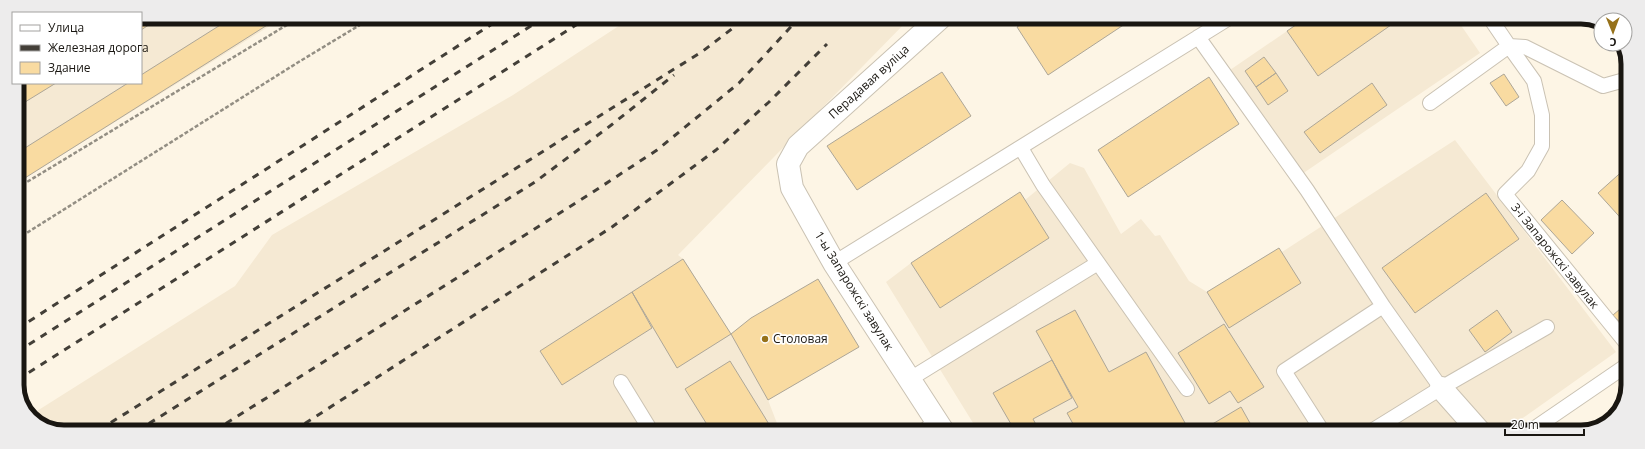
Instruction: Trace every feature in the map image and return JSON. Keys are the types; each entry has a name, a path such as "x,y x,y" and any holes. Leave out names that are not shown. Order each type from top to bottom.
{"street":[{"name":"Перадавая вуліца","path":"798,146 933,24"},
{"name":"1-ы Запарожскі завулак","path":"798,146 788,164 792,188 834,263 910,379 933,425"},
{"path":"1441,388 1474,425"}],"lane":[{"path":"834,263 1219,24"},
{"path":"1494,24 1509,46"},
{"path":"1198,37 1307,190 1383,306 1441,388"},
{"path":"1430,104 1509,46 1525,47 1603,86 1621,81"},
{"name":"3-і Запарожскі завулак","path":"1509,46 1534,82 1542,115 1542,146 1528,171 1505,194 1621,337"},
{"path":"1021,148 1043,185 1186,389"},
{"path":"910,379 1098,263"},
{"path":"1318,425 1284,371 1383,306"},
{"path":"1381,425 1441,388 1547,327"},
{"path":"1539,425 1621,369"},
{"path":"621,382 647,425"}],"path":[{"path":"24,184 288,24"},
{"path":"24,235 361,24"}],"shaded area":[{"path":"142,24 273,24 24,179 24,84 142,84"},
{"path":"622,24 904,24 678,255 683,259 731,334 818,279 859,347 768,400 778,425 59,425 44,420 35,412 235,286 272,235 513,95"},
{"path":"1297,24 1460,24 1480,53 1302,174 1230,70"},
{"path":"1455,140 1616,352 1513,425 974,425 886,282 911,263 1020,192 1025,200 1070,163 1084,168 1121,234 1141,219 1155,236 1160,235 1189,281 1207,292 1279,248 1282,252"}],"building":[{"path":"142,24 150,24 142,29"},
{"path":"222,24 269,24 24,179 24,149 126,84 142,84 142,74"},
{"path":"1022,24 1125,24 1048,75 1017,27"},
{"path":"1297,24 1392,24 1318,76 1287,31"},
{"path":"1264,57 1276,73 1256,87 1245,71"},
{"path":"942,72 971,116 857,190 827,146"},
{"path":"1276,73 1288,91 1268,105 1256,87"},
{"path":"1504,74 1519,97 1506,106 1490,83"},
{"path":"1209,77 1239,124 1128,197 1098,150"},
{"path":"1372,83 1387,105 1320,153 1304,132"},
{"path":"24,84 54,84 24,103"},
{"path":"1621,172 1621,218 1598,193"},
{"path":"1020,192 1049,238 940,308 911,263"},
{"path":"1486,193 1519,239 1415,313 1382,268"},
{"path":"1562,200 1594,233 1572,254 1541,220"},
{"path":"1279,248 1301,283 1229,328 1207,292"},
{"path":"683,259 731,334 677,368 632,292"},
{"path":"818,279 859,347 768,400 731,334 751,318"},
{"path":"632,292 652,328 562,385 540,351"},
{"path":"1621,308 1621,324 1613,315"},
{"path":"1075,310 1109,372 1146,352 1186,425 1074,425 1067,413 1078,407 1036,331"},
{"path":"1497,310 1512,332 1485,352 1469,330"},
{"path":"1224,324 1264,387 1238,403 1230,391 1209,404 1178,353"},
{"path":"1052,360 1072,398 1033,419 1036,425 1012,425 993,393"},
{"path":"730,361 769,425 707,425 685,389"},
{"path":"1241,407 1251,425 1211,425"}],"railway":[{"path":"24,325 492,24"},
{"path":"24,348 534,24"},
{"path":"24,376 578,24"},
{"path":"107,425 703,51 738,24"},
{"path":"224,425 590,194 657,150 739,83 793,24"},
{"path":"302,425 612,227 716,150 769,102 827,44"},
{"path":"147,425 535,182 610,126 674,75"}],"place":[{"name":"Столовая","path":"765,339"}]}
